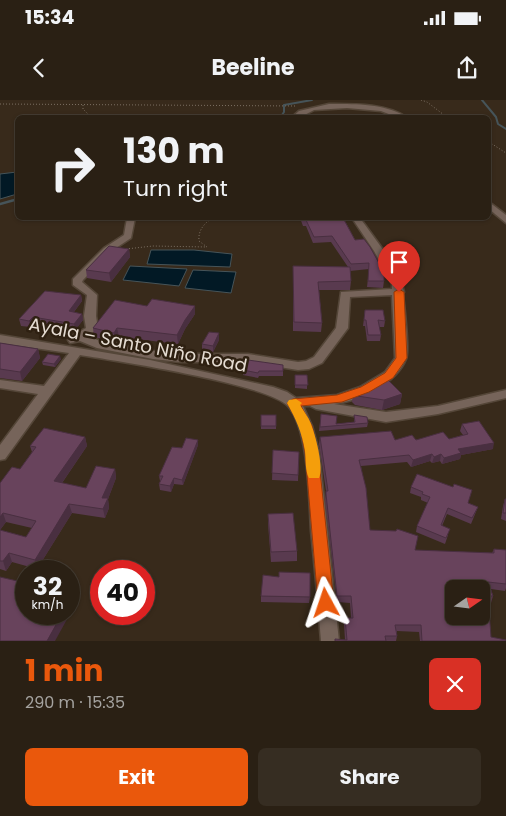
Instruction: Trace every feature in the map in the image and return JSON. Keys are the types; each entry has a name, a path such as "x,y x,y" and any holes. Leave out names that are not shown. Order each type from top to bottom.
{"street":[{"path":"297,115 303,108 342,102 355,102 388,109 399,115"},
{"path":"491,207 506,220"},
{"path":"0,455 48,391 78,344 92,329 90,316 92,295 80,287 77,283 78,279 104,253 128,236 131,220"},
{"path":"330,641 312,452 298,403 338,399 365,390 389,375 401,358 399,292 397,284 379,251 357,220"},
{"path":"78,344 97,344 144,354 181,358 248,358 298,366 309,365 318,360 342,328 345,294 399,292"},
{"name":"Ayala – Santo Niño Road","path":"0,339 62,349 78,344 150,363 265,389 298,403 386,417 438,410 506,394"},
{"path":"0,384 48,391"},
{"path":"309,438 327,437"}],"path":[{"path":"421,100 427,102 444,115"},
{"path":"0,104 293,107 300,105"},
{"path":"83,105 83,109 88,115"},
{"path":"491,143 506,153"},
{"path":"104,253 133,248 207,247 198,241 198,234 202,226 210,220"}],"water":[{"path":"15,172 15,195 0,199 0,174"},
{"path":"151,250 194,250 232,254 230,267 147,264"},
{"path":"130,266 187,269 179,286 123,280"},
{"path":"193,270 236,272 231,293 185,288"}],"building":[{"path":"306,220 344,220 355,240 364,239 370,247 384,272 384,281 368,281 369,263 351,264 332,236 314,237"},
{"path":"109,246 129,249 109,273 86,270"},
{"path":"293,266 350,267 351,281 318,282 322,323 294,322"},
{"path":"45,291 81,295 69,311 82,314 74,324 33,317 29,321 19,319"},
{"path":"152,299 195,306 177,335 117,328 114,333 93,328 115,300 147,306"},
{"path":"365,310 383,310 385,321 378,320 381,335 368,335 366,320 364,320"},
{"path":"209,332 219,333 213,346 202,344"},
{"path":"0,343 38,349 20,372 0,369"},
{"path":"48,354 60,356 54,364 42,362"},
{"path":"248,360 283,365 283,371 259,371 258,373 243,370"},
{"path":"295,375 307,375 308,385 295,385"},
{"path":"388,380 402,394 384,400 357,396 353,392"},
{"path":"321,414 337,416 336,424 355,422 354,415 367,417 368,423 320,427"},
{"path":"261,415 276,415 276,426 261,426"},
{"path":"479,421 494,443 458,449 461,453 444,458 441,454 434,457 432,454 413,460 409,455 359,460 366,488 370,530 396,531 397,529 418,536 415,550 494,553 494,549 506,550 506,584 490,582 490,580 445,580 445,625 490,625 490,623 491,637 506,641 422,641 421,625 395,625 397,636 385,636 386,641 335,641 335,639 347,640 345,618 353,618 351,596 337,596 326,494 326,491 328,491 320,437 391,431 395,440 412,435 416,440 443,432 449,439 468,434 462,424"},
{"path":"44,428 85,437 54,481 86,488 96,466 115,469 102,498 108,498 103,509 69,504 35,560 9,553 3,561 0,561 0,530 26,537 36,521 3,513 0,517 0,483 12,467 20,469 36,447 30,446"},
{"path":"186,438 198,440 182,480 174,478 170,486 159,484 163,476 159,476 172,447 182,448"},
{"path":"273,450 299,452 298,475 272,473"},
{"path":"417,474 453,487 454,484 472,490 468,503 478,507 472,518 448,508 441,525 450,529 446,538 417,526 430,497 411,487"},
{"path":"505,499 506,513 503,513"},
{"path":"293,513 297,551 271,552 268,514"},
{"path":"279,572 310,573 310,597 261,596 263,575 279,577"},
{"path":"0,577 15,580 15,625 56,625 47,641 0,641"}],"waterway":[{"path":"282,115 284,105 312,100"},
{"path":"482,100 496,117 498,124 506,129"},
{"path":"0,204 15,200"}],"slow traffic":[{"path":"296,403 293,403 306,426 312,452 314,475"}],"route":[{"path":"326,603 312,452 306,426 293,403 338,399 365,390 389,375 401,358 399,292"}]}
